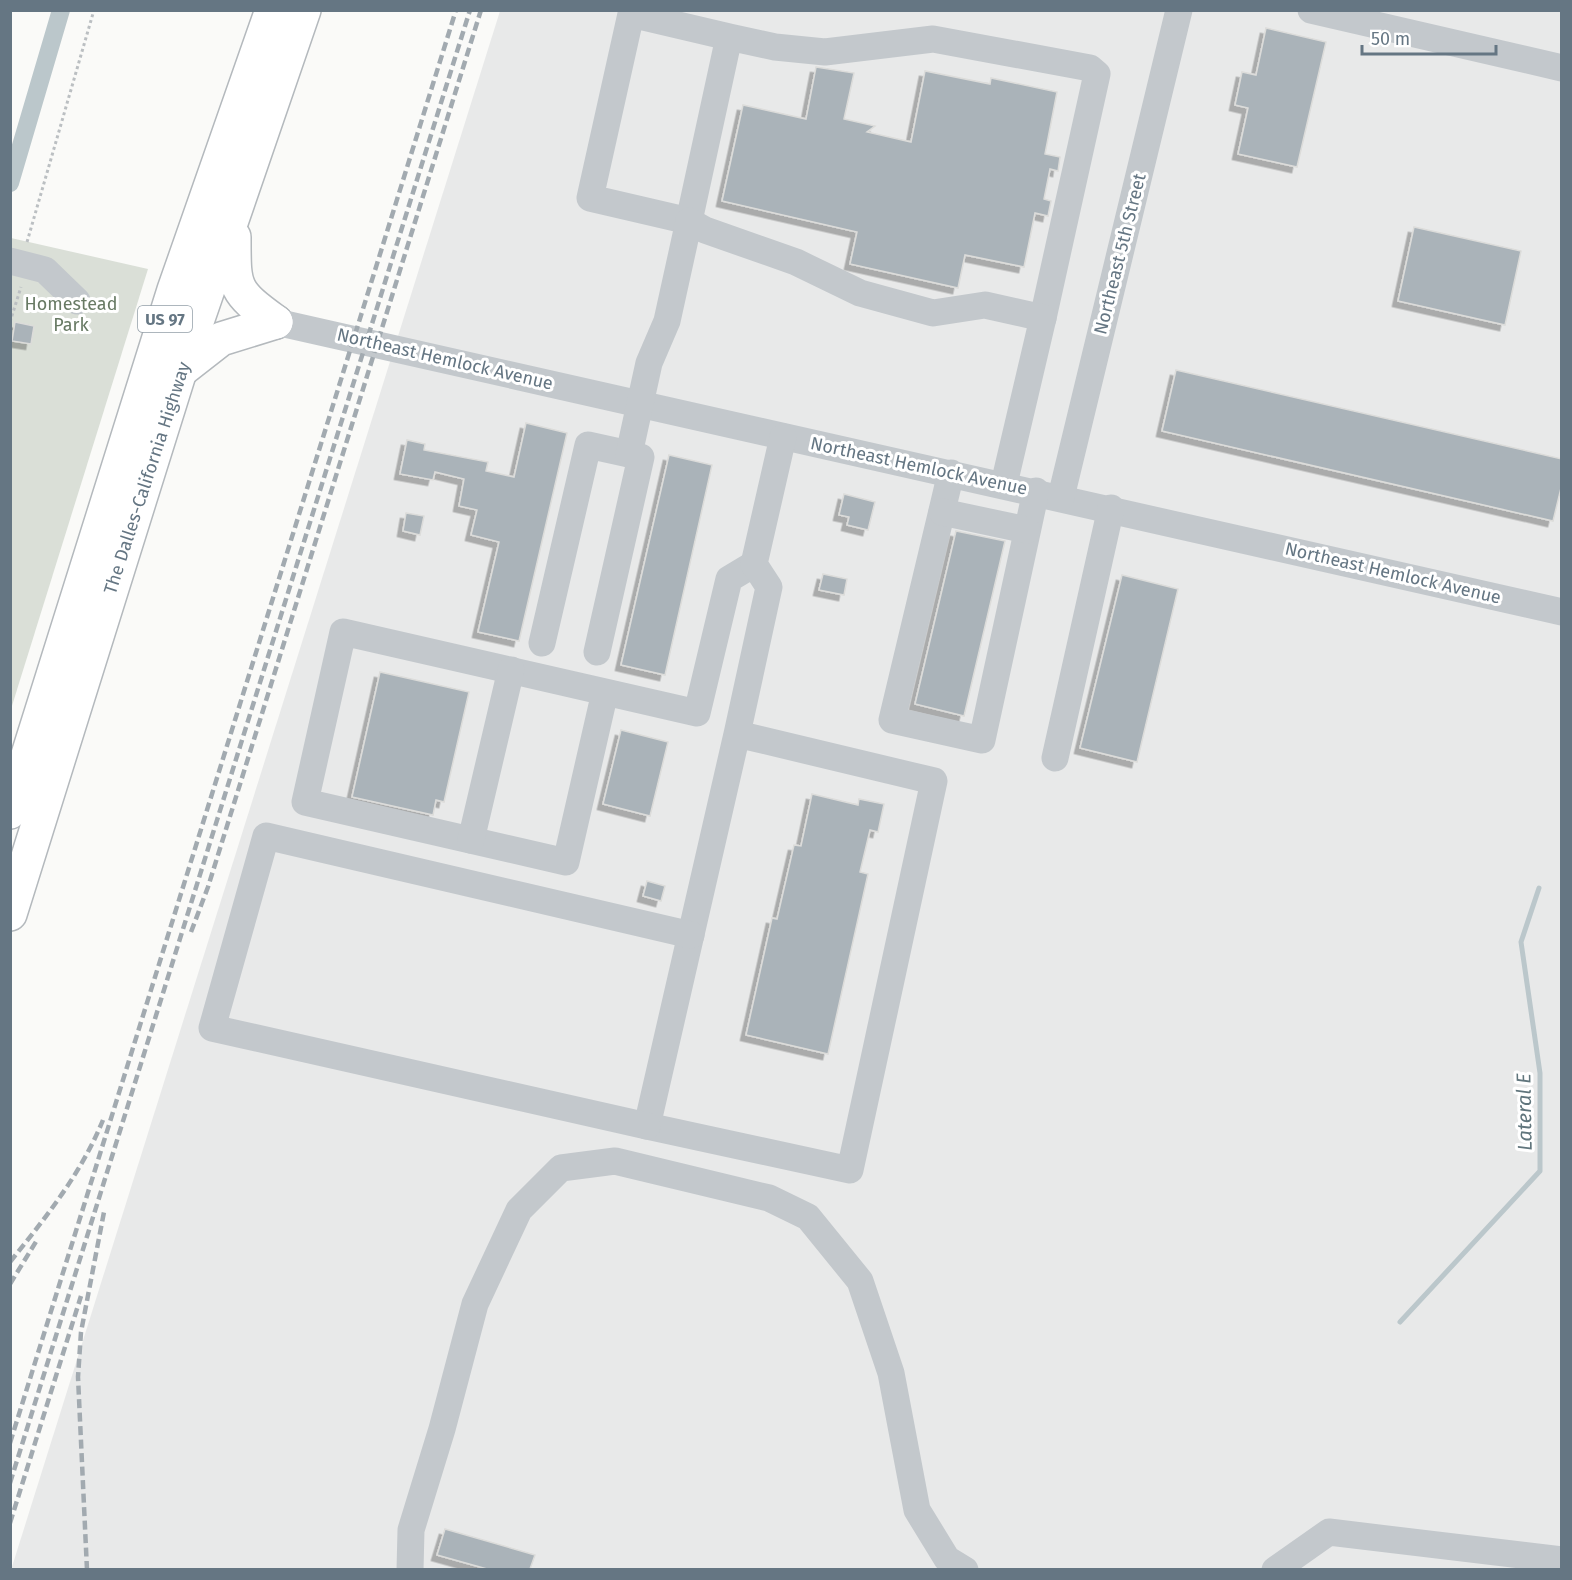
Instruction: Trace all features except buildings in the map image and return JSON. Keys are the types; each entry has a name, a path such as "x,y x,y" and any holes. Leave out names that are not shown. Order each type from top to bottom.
{"highway":[{"name":"The Dalles-California Highway","path":"10,812 174,290 273,10"},
{"name":"The Dalles-California Highway","path":"10,914 180,371 303,10"},
{"path":"234,210 234,280 250,303 276,322"},
{"path":"180,371 221,339 276,322"}],"street":[{"name":"Northeast 5th Street","path":"942,512 892,720 982,740 1027,530 1048,494 1179,10"},
{"path":"1311,10 1562,68"},
{"path":"1004,484 1043,318 1097,74 1090,68 933,39 825,52 775,47 631,14 590,198 689,221 705,230 832,277 860,293 933,313 985,305 1043,318"},
{"path":"628,454 649,363 668,321 729,37"},
{"path":"17,262 45,270 77,301"},
{"name":"Northeast Hemlock Avenue","path":"276,322 783,437 1111,508 1562,612"},
{"path":"647,1126 769,587 754,564 783,437"},
{"path":"542,643 588,446 641,457 597,652"},
{"path":"951,473 942,512 1027,530"},
{"path":"1055,758 1111,508"},
{"path":"605,692 566,862 304,802 343,632 697,713 729,579 754,564"},
{"path":"471,840 511,670"},
{"path":"691,935 266,836 212,1028 850,1170 934,781 737,734"},
{"path":"410,1569 411,1530 442,1429 475,1304 519,1210 561,1168 615,1161 768,1198 808,1217 860,1281 891,1373 917,1510 947,1559 965,1569"},
{"path":"1275,1569 1329,1532 1562,1560"}],"path":[{"path":"10,322 23,282 17,262 25,251 94,10"}],"shaded area":[{"path":"500,11 1561,11 1561,1569 11,1570"}],"green space":[{"name":"Homestead Park","path":"11,238 148,269 11,709"}],"waterway":[{"path":"10,183 61,10"},
{"name":"Lateral E","path":"1400,1322 1540,1171 1540,1073 1521,942 1539,888"}],"railway":[{"path":"10,1443 456,10"},
{"path":"10,1483 470,10"},
{"path":"191,932 208,887 481,10"},
{"path":"10,1262 73,1177 103,1120"},
{"path":"87,1570 78,1377 81,1332 104,1212"},
{"path":"10,1284 37,1240"},
{"path":"10,1523 81,1296"}]}
